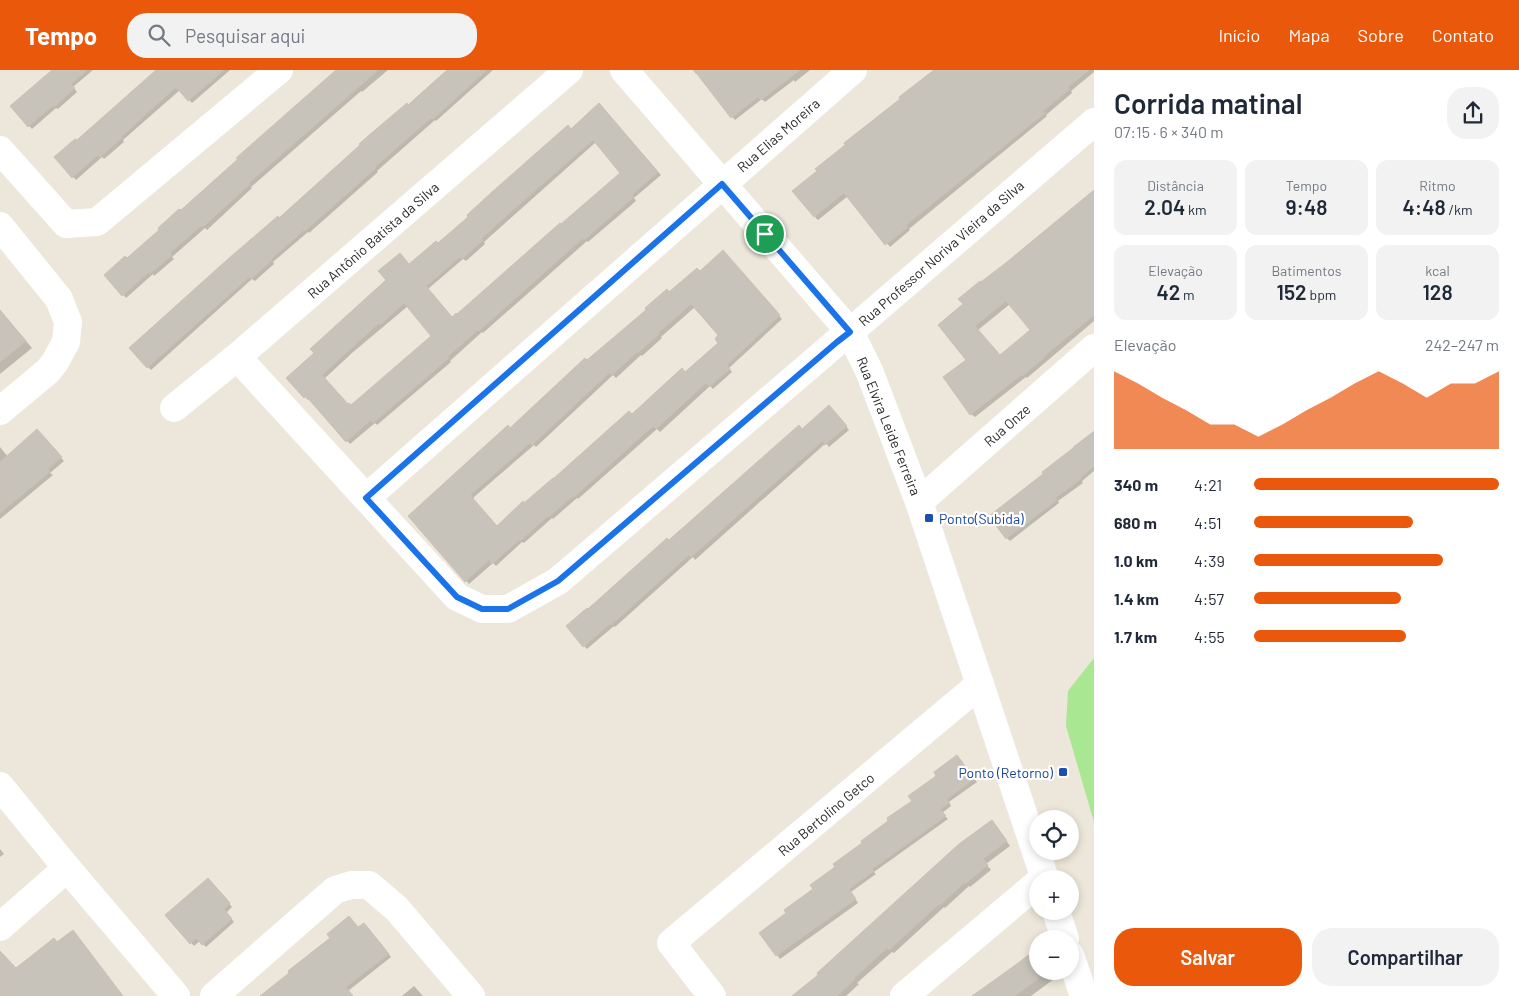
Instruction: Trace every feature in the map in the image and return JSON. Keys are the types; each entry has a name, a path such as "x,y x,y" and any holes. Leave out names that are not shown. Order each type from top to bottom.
{"street":[{"path":"8,160 66,224 97,222 279,70"},
{"name":"Rua Antônio Batista da Silva","path":"174,408 237,357 569,70"},
{"name":"Rua Elvira Leide Ferreira","path":"624,70 850,332 870,374 919,502 980,684 1039,870"},
{"name":"Rua Elias Moreira","path":"366,498 853,70"},
{"name":"Rua Professor Noriva Vieira da Silva","path":"366,498 457,597 482,609 508,609 558,581 1094,122"},
{"path":"0,226 59,298 68,322 66,342 55,362 48,371 0,411"},
{"name":"Rua Onze","path":"919,502 1094,348"},
{"path":"237,357 366,498"},
{"name":"Rua Bertolino Getco","path":"712,996 671,943 980,684"},
{"path":"0,786 176,996"},
{"path":"0,927 67,868"},
{"path":"214,996 335,890 351,885 369,884 397,909 471,996"},
{"path":"904,996 1029,890"},
{"path":"1079,980 1084,996"}],"green space":[{"path":"1094,658 1094,822 1066,726 1068,691"}],"building":[{"path":"52,70 87,70 71,84 75,88 28,127 10,106"},
{"path":"156,70 224,70 188,101 176,87 122,138 100,157 98,155 72,178 54,157 75,139 77,140"},
{"path":"336,70 378,70 249,183 203,227 201,226 170,253 172,255 122,296 104,275 159,230 158,228 179,209 181,210 238,159 236,158"},
{"path":"447,70 487,70 271,259 251,279 249,277 147,368 129,348 228,259 278,216 279,218 359,144 407,103 408,105"},
{"path":"694,70 800,70 761,100 758,97 731,118"},
{"path":"934,70 1089,70 1068,87 1070,89 1043,111 1045,113 906,225 908,227 885,245 844,193 814,217 792,191 817,171 815,169 845,145 844,143"},
{"path":"599,103 658,172 632,195 634,197 584,240 583,238 479,331 447,357 449,358 373,423 371,420 346,442 306,396 304,398 286,378 314,353 310,349 386,280 378,271 400,253 409,264 436,241 438,243 568,125 571,129","holes":["593,140 620,173 452,317 426,286 460,257 462,259 506,216","404,303 431,336 351,405 348,404 322,375"]},
{"path":"1094,190 1094,315 1022,376 970,415 943,377 966,360 938,325 963,304 958,299 1007,262","holes":["1006,301 1030,330 1000,355 975,326"]},
{"path":"723,250 780,315 727,365 730,369 709,387 706,383 656,429 653,426 574,497 548,516 492,564 489,560 465,582 408,516 508,425 510,428 585,358 587,360 646,310 645,308 667,289 669,292 697,268 700,271","holes":["691,304 718,335 715,339 718,343 685,372 682,368 632,414 629,411 553,479 524,503 523,501 497,526 471,496 530,443 532,445 609,373 612,375 638,353"]},
{"path":"0,310 26,341 0,362"},
{"path":"829,405 847,426 825,445 822,441 691,557 689,555 611,625 583,647 566,626 588,609 667,538 669,540 799,425 802,429"},
{"path":"37,429 62,457 48,469 50,472 0,513 0,462"},
{"path":"1094,432 1094,466 1081,479 1055,498 1057,500 1006,539 989,516"},
{"path":"957,755 974,779 947,799 949,803 940,809 946,816 872,869 874,871 849,889 856,899 776,956 759,933 786,913 784,910 813,889 810,885 835,867 833,864 888,821 887,818 912,801 908,796 936,776 934,772"},
{"path":"992,820 1007,841 983,859 988,865 939,904 889,950 887,948 837,996 792,996 818,975 817,973 959,844"},
{"path":"208,878 230,903 224,909 232,919 202,945 196,938 190,944 165,915"},
{"path":"349,916 358,927 364,923 389,954 346,987 353,996 260,996 330,938 327,934"},
{"path":"73,930 123,996 0,996 0,951 16,968 54,938 57,942"},
{"path":"1029,955 1029,980 1037,980 1015,996 972,996"}],"place":[{"name":"Ponto(Subida)","path":"929,518"},
{"name":"Ponto (Retorno)","path":"1063,772"}],"route":[{"path":"722,184 765,234 850,332 558,581 508,609 482,609 457,597 366,498 722,184"}]}
